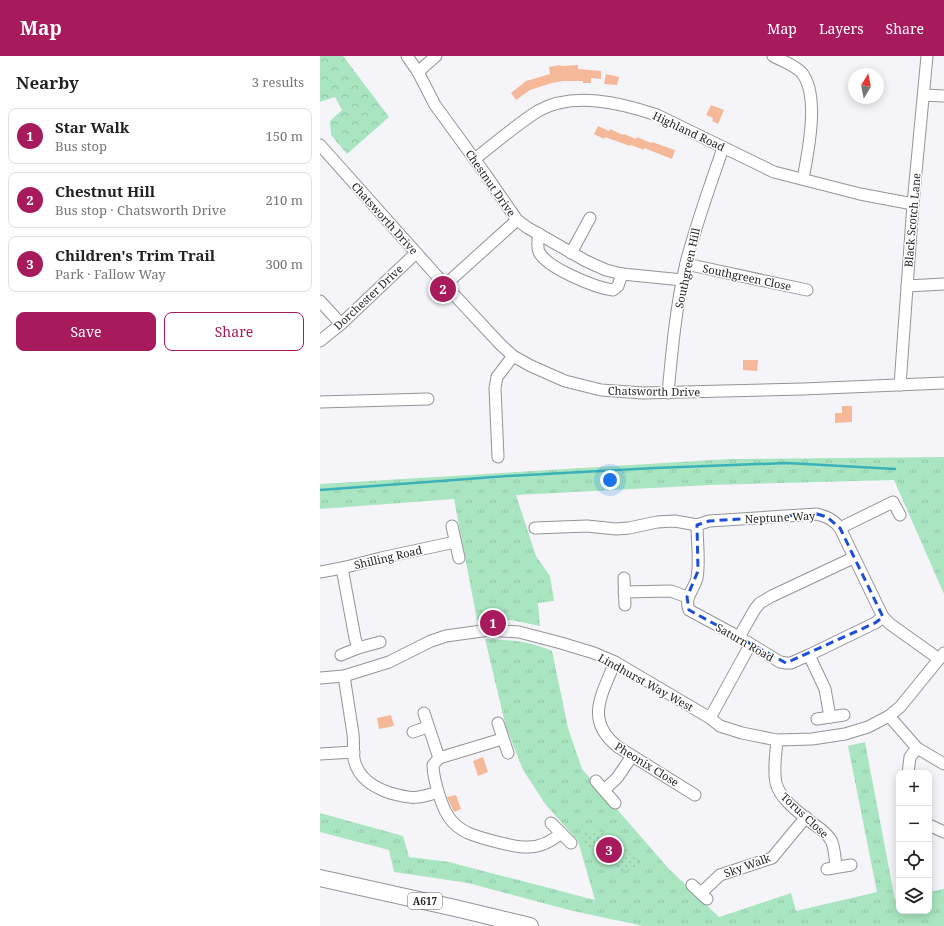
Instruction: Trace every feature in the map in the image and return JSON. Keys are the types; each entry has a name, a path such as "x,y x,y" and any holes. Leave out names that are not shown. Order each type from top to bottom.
{"highway":[{"name":"A617","path":"320,878 448,906 530,926"}],"street":[{"name":"Chestnut Drive","path":"407,56 418,72 435,105 475,159 517,220 586,261 606,270 622,274 683,280"},
{"path":"418,72 436,56"},
{"path":"772,56 795,67 808,84 811,118 809,147 803,179"},
{"name":"Black Scotch Lane","path":"900,385 907,286 928,56"},
{"path":"924,95 944,96"},
{"name":"Highland Road","path":"475,159 504,135 539,111 553,105 566,102 585,101 622,105 657,115 774,172 860,194 914,204"},
{"name":"Chatsworth Drive","path":"320,145 445,285 512,356 565,381 601,390 643,393 944,383"},
{"name":"Southgreen Hill","path":"668,393 671,359 686,264 699,217 723,148"},
{"path":"572,252 590,218"},
{"path":"445,285 517,220"},
{"path":"539,234 539,252 553,265 571,276 588,284 613,290 618,286 622,274"},
{"name":"Dorchester Drive","path":"320,341 341,324 416,253"},
{"name":"Southgreen Close","path":"686,264 807,290"},
{"path":"907,286 944,284"},
{"path":"320,301 341,324"},
{"path":"498,457 495,388 497,377 512,356"},
{"path":"320,402 420,396"},
{"path":"840,528 893,502 900,515"},
{"name":"Neptune Way","path":"535,528 548,534 587,526 616,529 657,522 675,521 697,525 709,521 817,514 828,517 840,528 882,617 890,624 942,656"},
{"path":"624,592 671,590 687,597 696,580 698,572 697,525"},
{"path":"452,526 459,558"},
{"name":"Shilling Road","path":"320,572 455,542"},
{"path":"739,638 760,603 853,558"},
{"path":"342,568 358,648"},
{"path":"624,578 625,605"},
{"name":"Saturn Road","path":"687,597 688,610 780,662 786,663 791,663 809,655 875,623 882,617"},
{"name":"Lindhurst Way West","path":"320,678 344,676 389,662 410,650 431,641 459,634 489,630 519,632 594,653 615,662 710,718 720,726 777,740 812,739 845,734 868,727 889,716 900,707 942,656"},
{"path":"342,655 358,648 380,642"},
{"path":"710,718 750,645"},
{"path":"809,655 826,689 830,717"},
{"name":"Pheonix Close","path":"615,662 602,694 599,706 600,726 609,740 632,756 695,794"},
{"path":"344,676 354,739 354,760 359,773 368,783 379,789 408,798 422,797 438,792"},
{"path":"424,713 427,727 439,758"},
{"path":"817,719 844,715"},
{"path":"889,716 916,748 944,764"},
{"path":"498,723 502,739 508,753"},
{"path":"413,732 427,727"},
{"path":"502,739 439,758 433,765 433,772 438,792 449,818 467,833 510,845 527,848 540,846 561,834"},
{"name":"Torus Close","path":"777,740 775,771 778,791 830,839 833,848 832,868 851,865"},
{"path":"908,770 910,757 916,748"},
{"path":"320,754 354,752"},
{"path":"604,790 617,778 632,756"},
{"path":"596,781 615,803"},
{"name":"Sky Walk","path":"692,884 704,896 720,875 772,858 806,817"},
{"path":"551,823 571,843"},
{"path":"932,826 944,832"}],"highlighted area":[{"path":"817,514 827,517 840,528 883,617 875,623 786,663 689,610 687,597 698,571 697,525 709,521"}],"green space":[{"path":"320,56 343,56 389,117 347,154 331,135 330,121 342,110 335,97 320,102"},
{"path":"944,457 944,594 894,480 710,485 516,495 536,556 550,576 554,601 538,603 540,626 511,620 477,620 454,499 320,509 320,484 729,459"},
{"path":"485,639 519,642 535,645 552,651 568,728 582,769 669,869 719,917 791,893 796,911 877,892 848,746 865,742 896,900 896,914 932,914 932,891 944,889 944,926 643,926 569,910 468,883 394,872 389,850 320,832 320,813 403,836 409,857 449,862 595,900 578,841 546,805 523,770 506,727"},
{"path":"592,831 599,831 608,834 640,863 626,871 620,871 612,867 602,856 584,844 582,840 583,835"}],"building":[{"path":"560,65 578,65 578,69 601,71 601,79 591,78 591,83 583,83 583,81 563,81 552,83 530,90 516,100 511,93 526,81 550,74 549,67"},
{"path":"606,74 619,77 617,85 604,84"},
{"path":"711,105 724,110 718,124 712,121 713,118 706,115"},
{"path":"598,126 609,131 610,129 623,135 624,134 636,139 637,137 675,150 672,159 644,148 644,150 605,137 604,139 594,134"},
{"path":"743,360 758,360 757,371 743,370"},
{"path":"842,406 852,406 852,422 835,423 835,413 842,413"},
{"path":"391,715 394,726 379,729 377,718"},
{"path":"483,757 488,772 478,776 473,761"},
{"path":"456,795 461,809 454,812 447,797"}],"waterway":[{"path":"320,490 507,476 787,463 895,469"}],"place":[{"name":"Chestnut Hill","path":"443,289"},
{"name":"Star Walk","path":"493,623"},
{"name":"Children's Trim Trail","path":"609,850"}]}
